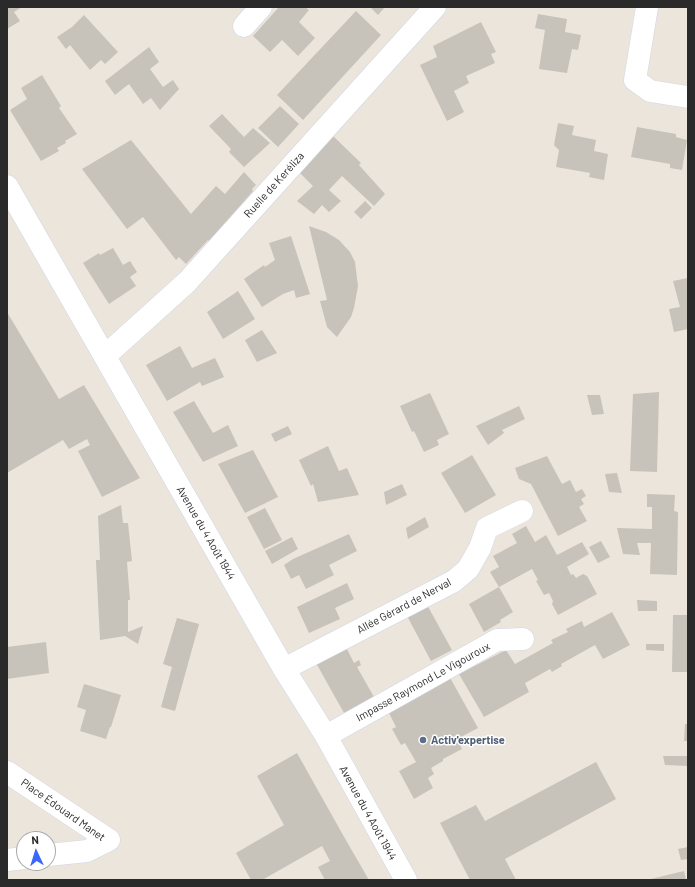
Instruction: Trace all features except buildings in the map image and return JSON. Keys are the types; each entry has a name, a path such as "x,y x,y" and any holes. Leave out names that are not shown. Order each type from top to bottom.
{"street":[{"path":"244,26 261,7"},
{"name":"Ruelle de Keréliza","path":"105,356 186,282 435,7"},
{"path":"647,7 635,80 650,91 688,97"},
{"name":"Avenue du 4 Août 1944","path":"8,191 105,356 284,669 326,736 406,880"},
{"name":"Allée Gérard de Nerval","path":"284,669 454,580 468,569 480,548 487,528 522,511"},
{"name":"Impasse Raymond Le Vigouroux","path":"326,736 497,640 523,639"},
{"name":"Place Édouard Manet","path":"7,772 109,840 87,851 56,854"}],"place":[{"name":"Activ'expertise","path":"423,740"}]}
